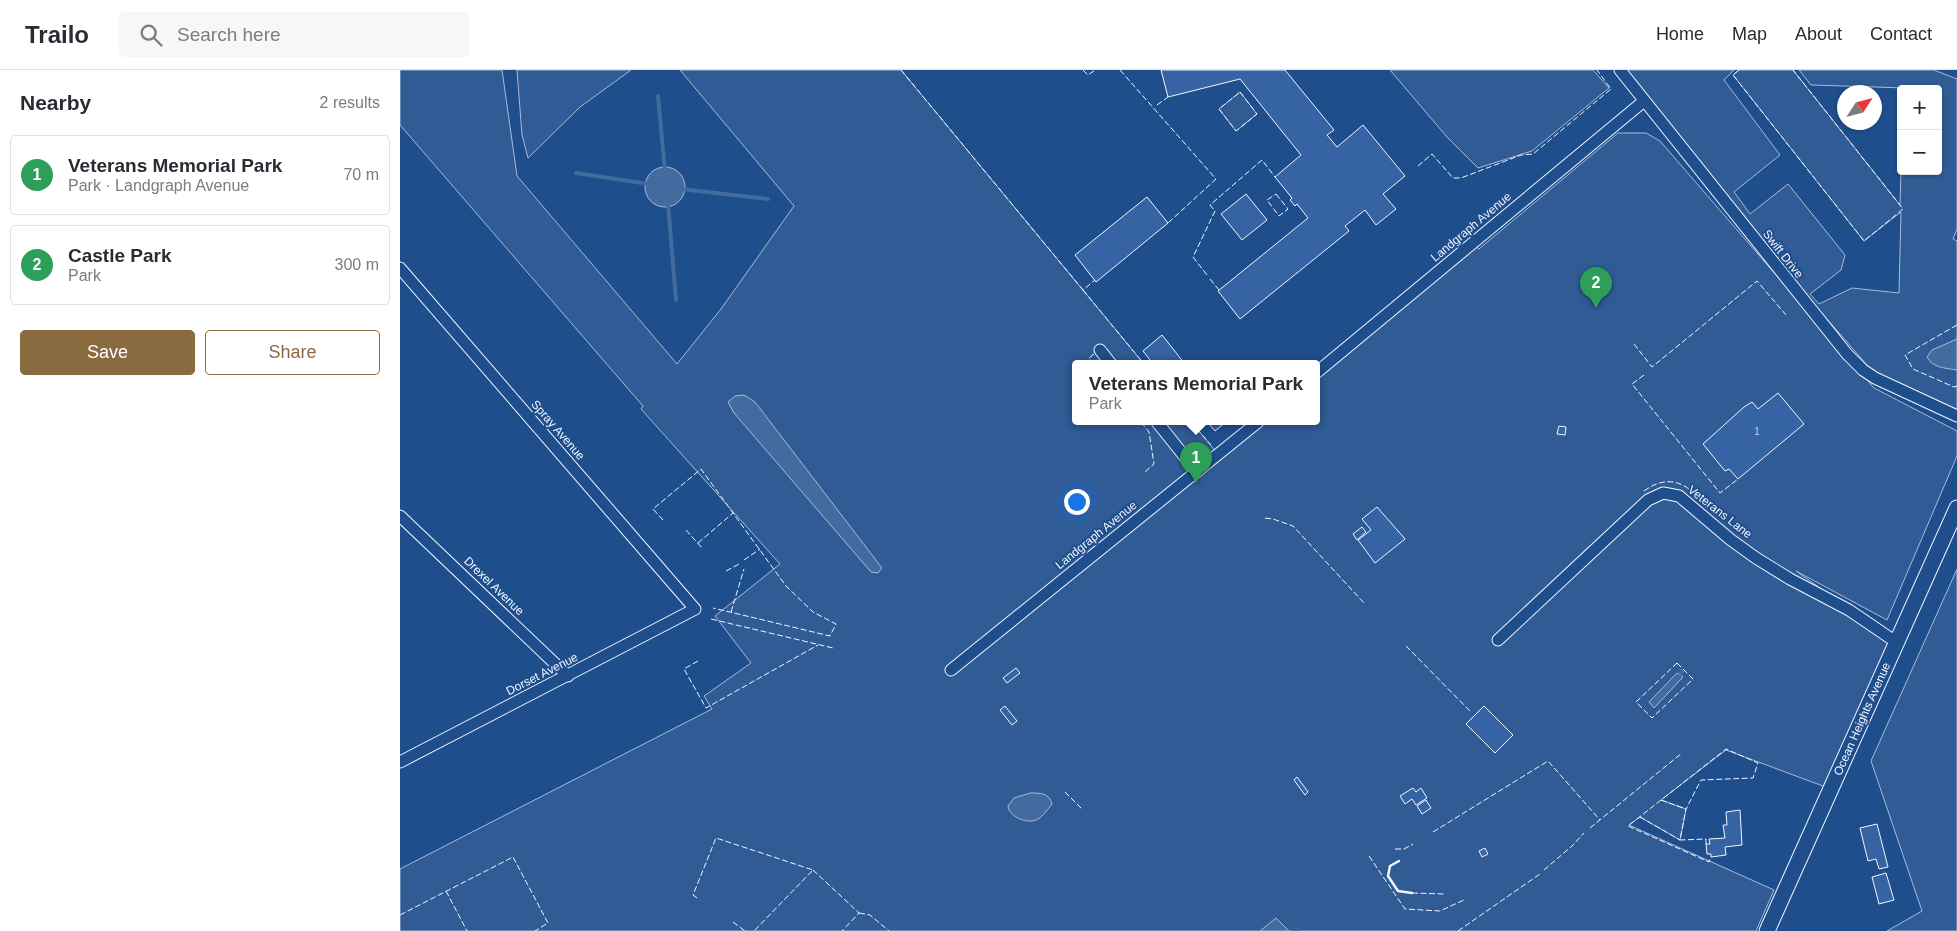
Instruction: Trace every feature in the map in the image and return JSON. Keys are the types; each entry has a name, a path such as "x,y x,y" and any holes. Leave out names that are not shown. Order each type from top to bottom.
{"main road":[{"name":"Ocean Heights Avenue","path":"1767,931 1957,508"}],"street":[{"name":"Swift Drive","path":"1620,70 1847,354 1868,373 1957,416"},
{"name":"Landgraph Avenue","path":"1320,370 1644,101"},
{"name":"Spray Avenue","path":"400,268 695,609"},
{"path":"1100,350 1108,360"},
{"path":"1159,425 1197,472"},
{"name":"Landgraph Avenue","path":"951,670 1254,425"},
{"name":"Veterans Lane","path":"1498,640 1648,500 1668,493 1684,500 1730,540 1756,558 1790,579 1848,610 1896,642"},
{"name":"Drexel Avenue","path":"400,516 568,676"},
{"name":"Dorset Avenue","path":"400,762 695,609"}],"shaded area":[{"path":"400,70 502,70 517,176 677,364 721,309 794,206 680,70 901,70 1141,360 1072,360 1072,425 1194,425 1218,454 1254,425 1320,425 1320,370 1472,243 1479,249 1618,133 1646,133 1660,141 1874,388 1957,431 1957,456 1887,620 1796,571 1896,642 1831,789 1726,750 1661,800 1686,809 1680,840 1640,817 1629,825 1774,890 1756,931 400,931 400,869 712,709 704,696 751,663 715,616 780,564 641,409 643,406 400,125"},
{"path":"517,70 631,70 580,107 528,158 522,135"},
{"path":"1390,70 1593,70 1609,88 1532,151 1478,168 1447,137"},
{"path":"1624,70 1734,70 1724,80 1780,155 1734,192 1750,214 1788,184 1845,255 1841,270 1810,294 1819,304 1852,288 1899,293 1901,212 1864,241 1733,75 1739,70 1793,70 1837,126 1837,130 1841,130 1900,205 1901,175 1942,175 1942,85 1897,85 1897,88 1882,87 1882,85 1811,85 1799,70 1934,70 1957,79 1957,229 1953,239 1957,241 1957,417 1887,388 1779,264"},
{"path":"1240,92 1257,114 1236,131 1219,109"},
{"path":"669,167 676,170 682,176 685,187 684,195 676,204 669,207 661,207 654,204 646,195 645,183 648,176 657,168"},
{"path":"1957,339 1957,370 1936,365 1927,357 1932,350"},
{"path":"744,395 755,402 882,568 878,573 871,572 734,413 728,402 735,396"},
{"path":"1957,569 1957,931 1887,931 1922,911 1871,761"},
{"path":"1677,673 1683,677 1654,708 1649,702"},
{"path":"1030,793 1047,796 1052,804 1040,818 1034,821 1015,817 1008,806 1014,798"},
{"path":"1276,918 1289,931 1260,931"}],"building":[{"path":"1161,70 1285,70 1334,130 1327,135 1337,147 1363,125 1405,176 1383,194 1396,209 1376,225 1365,210 1345,226 1349,231 1240,319 1218,291 1308,218 1297,204 1295,206 1290,200 1292,198 1275,177 1301,155 1240,79 1168,97"},
{"path":"1246,194 1267,220 1242,240 1221,214"},
{"path":"1147,197 1168,223 1096,282 1075,255"},
{"path":"1162,335 1182,360 1150,360 1143,351"},
{"path":"1778,393 1804,424 1738,479 1729,469 1725,471 1703,444 1744,407 1752,402 1758,409"},
{"path":"1210,425 1222,425 1215,431"},
{"path":"1559,426 1566,427 1565,435 1557,434"},
{"path":"1377,507 1405,539 1375,563 1358,540 1371,530 1362,519"},
{"path":"1362,527 1366,532 1357,540 1353,534"},
{"path":"1016,668 1020,673 1007,683 1003,678"},
{"path":"1005,706 1017,721 1012,725 1000,710"},
{"path":"1484,706 1513,735 1495,753 1466,724"},
{"path":"1297,777 1308,792 1305,795 1294,780"},
{"path":"1413,788 1416,792 1421,788 1427,798 1416,805 1412,799 1405,804 1400,796"},
{"path":"1426,800 1431,808 1422,814 1417,806"},
{"path":"1740,810 1742,845 1725,847 1726,855 1711,857 1711,854 1707,854 1706,844 1710,844 1709,839 1725,838 1723,825 1727,825 1726,812"},
{"path":"1877,824 1888,867 1879,869 1876,859 1868,861 1860,828"},
{"path":"1485,848 1488,854 1482,857 1479,851"},
{"path":"1886,873 1894,900 1879,904 1872,877"}],"waterway":[{"path":"658,96 665,171"},
{"path":"576,173 649,184"},
{"path":"681,189 768,199"},
{"path":"668,203 676,300"}],"fence":[{"path":"901,70 1083,290 1095,280"},
{"path":"1083,70 1088,75 1095,70"},
{"path":"1120,70 1216,179 1168,223"},
{"path":"1418,166 1432,154 1453,178 1461,178 1521,155 1533,154 1611,89 1597,70"},
{"path":"1739,70 1733,75 1864,241 1903,209 1793,70"},
{"path":"1240,92 1257,114 1236,131 1219,109 1240,92"},
{"path":"1157,105 1168,97"},
{"path":"1207,275 1193,257 1215,211 1210,205 1262,160 1275,177"},
{"path":"1276,194 1288,209 1279,216 1267,200 1276,194"},
{"path":"1210,279 1219,290"},
{"path":"1634,344 1652,367 1757,281 1786,315"},
{"path":"1083,290 1141,360"},
{"path":"1957,325 1905,355 1913,369 1954,387 1957,386"},
{"path":"1091,360 1089,358 1094,354"},
{"path":"1644,375 1632,384 1720,493 1738,479"},
{"path":"1143,425 1149,432 1154,464 1145,472"},
{"path":"1194,425 1211,445"},
{"path":"663,520 653,509 701,469 786,586 813,612 836,624 830,636 713,608"},
{"path":"1644,491 1655,484 1666,482 1678,483 1689,489"},
{"path":"698,543 733,513"},
{"path":"1265,518 1293,526 1364,603"},
{"path":"686,530 703,549"},
{"path":"744,560 760,549"},
{"path":"726,571 739,564"},
{"path":"731,612 744,569"},
{"path":"711,619 833,648"},
{"path":"698,661 684,669 706,708 818,645"},
{"path":"1406,646 1471,712"},
{"path":"1677,663 1693,679 1652,718 1636,702 1677,663"},
{"path":"1706,844 1706,839 1680,840 1686,809 1701,780 1753,778 1758,763 1726,749 1628,826 1709,862 1711,857"},
{"path":"1590,828 1682,753"},
{"path":"1433,832 1548,761 1600,820"},
{"path":"1065,792 1082,809"},
{"path":"1661,800 1686,809"},
{"path":"1640,817 1680,840"},
{"path":"1544,870 1584,833"},
{"path":"697,898 693,895 716,838 813,870 754,931"},
{"path":"1395,849 1404,849 1413,844"},
{"path":"1369,856 1405,909 1440,911 1466,899"},
{"path":"400,915 513,857 548,923 535,931"},
{"path":"813,870 859,913 842,931"},
{"path":"1458,931 1540,874"},
{"path":"446,891 467,931"},
{"path":"1412,893 1444,894"},
{"path":"859,913 870,915 889,931"},
{"path":"733,922 745,931"}],"wall":[{"path":"1399,861 1390,866 1388,876 1398,891 1412,893"}],"place":[{"name":"Castle Park","path":"1596,308"},
{"name":"Veterans Memorial Park","path":"1196,483"}]}
